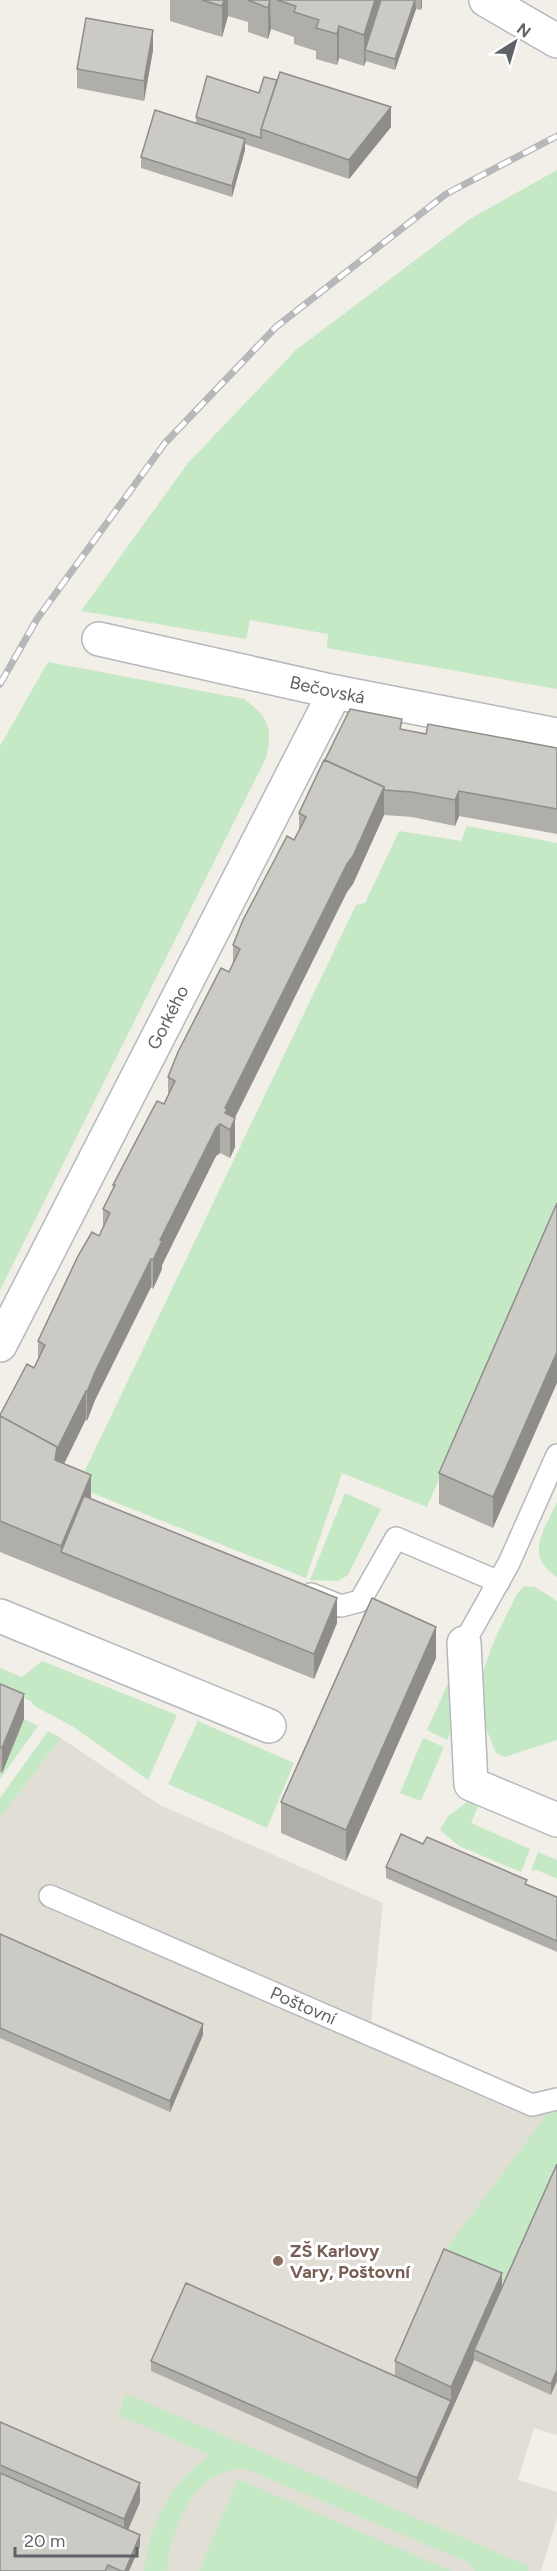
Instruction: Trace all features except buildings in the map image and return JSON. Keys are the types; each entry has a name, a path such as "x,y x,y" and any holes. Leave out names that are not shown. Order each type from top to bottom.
{"street":[{"path":"486,0 557,41"},
{"name":"Bečovská","path":"99,639 335,692 557,735"},
{"name":"Gorkého","path":"0,1345 335,692"},
{"path":"0,1616 269,1726"},
{"path":"464,1643 471,1784 557,1820"}],"lane":[{"path":"464,1643 499,1582 557,1455"},
{"path":"291,1586 341,1606 360,1601 396,1538 499,1582"},
{"name":"Poštovní","path":"50,1896 532,2105 557,2099"}],"shaded area":[{"name":"ZŠ Karlovy Vary, Poštovní","path":"61,1738 160,1805 383,1903 371,2021 536,2094 557,2088 557,2435 534,2428 518,2480 557,2492 557,2518 541,2571 0,2571 0,1818"}],"green space":[{"path":"557,170 557,689 327,648 328,634 250,620 246,639 81,611 188,463 296,350 470,219"},
{"path":"48,662 244,699 264,718 269,738 266,758 0,1290 0,746"},
{"path":"467,826 557,843 557,1207 427,1507 342,1473 306,1578 77,1487 356,905 365,903 399,831 461,841"},
{"path":"345,1493 381,1509 348,1575 338,1581 310,1580"},
{"path":"557,1502 557,1577 547,1569 541,1560 539,1551 543,1532"},
{"path":"524,1586 535,1587 557,1601 557,1740 505,1757 496,1753 486,1727 481,1706 481,1685 493,1645 517,1594"},
{"path":"42,1661 177,1715 148,1780 72,1726 34,1706 31,1701 0,1688 0,1668 22,1677"},
{"path":"455,1668 451,1731 447,1740 427,1730"},
{"path":"24,1719 38,1726 0,1779 0,1772"},
{"path":"198,1721 294,1763 267,1828 168,1784"},
{"path":"48,1731 61,1738 0,1818 0,1798"},
{"path":"423,1738 444,1747 421,1801 400,1793"},
{"path":"472,1798 479,1804 471,1823 530,1849 521,1872 459,1846 440,1830 448,1816"},
{"path":"538,1852 557,1860 557,1879 537,1870 531,1871"},
{"path":"557,2111 557,2174 502,2299 443,2253 548,2113"},
{"path":"126,2394 529,2566 528,2571 475,2571 468,2562 248,2470 230,2470 214,2476 201,2487 180,2518 169,2554 167,2571 144,2571 152,2536 164,2505 183,2478 210,2455 118,2415"},
{"path":"238,2479 451,2571 199,2571"}],"railway":[{"path":"0,684 37,619 165,443 276,327 446,194 557,136"}],"place":[{"name":"ZŠ Karlovy Vary, Poštovní","path":"278,2261"}]}
